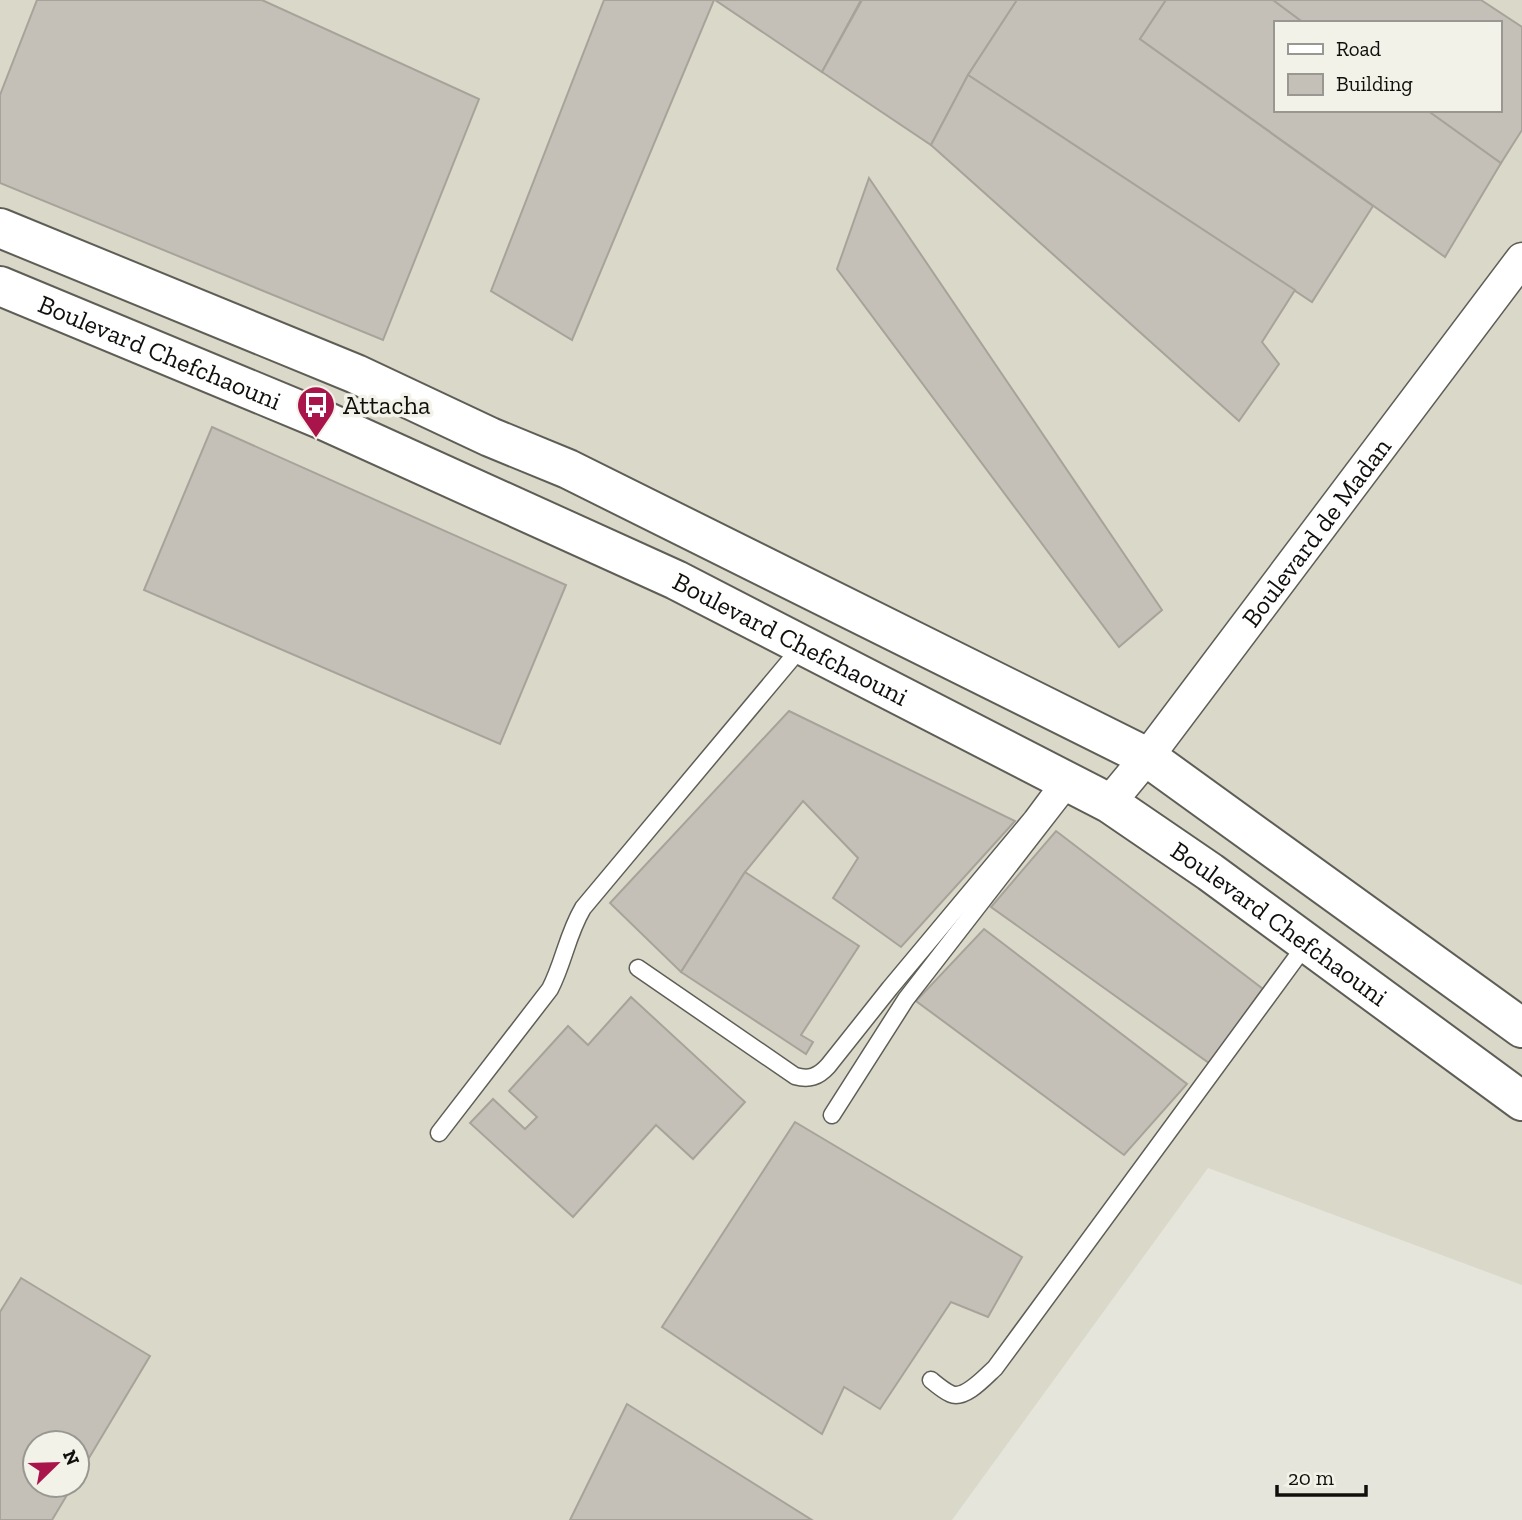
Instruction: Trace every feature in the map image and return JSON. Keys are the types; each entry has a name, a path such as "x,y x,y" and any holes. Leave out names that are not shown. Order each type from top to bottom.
{"street":[{"name":"Boulevard Chefchaouni","path":"0,228 356,374 490,437 568,469 1147,757 1522,1028"},
{"name":"Boulevard de Madan","path":"1109,803 1147,757 1522,259"},
{"name":"Boulevard Chefchaouni","path":"0,286 323,420 676,580 1109,803 1210,872 1522,1101"},
{"path":"422,464 440,413"}],"lane":[{"path":"439,1133 550,989 558,974 573,924 583,908 803,645"},
{"path":"638,968 795,1076 813,1078 822,1074 1032,818 1066,782"},
{"path":"832,1115 906,999 1066,782"},
{"path":"932,1380 949,1394 960,1395 995,1368 1307,943"},
{"path":"890,988 906,999"}],"shaded area":[{"path":"0,0 1522,0 1522,1285 1208,1168 952,1520 0,1520"}],"building":[{"path":"37,0 262,0 479,99 383,340 0,183 0,95"},
{"path":"604,0 714,0 572,340 491,291"},
{"path":"715,0 861,0 822,72"},
{"path":"862,0 1017,0 968,75 931,145 822,72"},
{"path":"1017,0 1166,0 1140,39 1373,206 1312,302 968,75"},
{"path":"1166,0 1273,0 1301,21 1274,21 1274,112 1430,112 1501,163 1445,257 1140,39"},
{"path":"1273,0 1481,0 1522,27 1522,130 1501,163 1430,112 1501,112 1501,21 1301,21"},
{"path":"968,75 1295,290 1262,342 1279,364 1239,421 931,145"},
{"path":"869,178 1162,610 1119,647 837,269"},
{"path":"212,427 566,585 500,744 144,590"},
{"path":"789,711 1015,821 901,947 833,898 858,858 803,801 745,872 681,972 610,903"},
{"path":"1056,831 1263,989 1209,1063 991,907"},
{"path":"745,872 859,946 801,1035 813,1042 806,1054 681,972"},
{"path":"984,929 1187,1084 1124,1155 916,1001"},
{"path":"631,997 745,1102 693,1159 656,1125 573,1217 470,1123 493,1099 525,1129 537,1117 509,1091 568,1026 588,1045"},
{"path":"795,1122 1022,1257 988,1317 951,1302 880,1409 844,1387 822,1434 662,1327"},
{"path":"21,1278 150,1356 91,1455 91,1429 21,1429 21,1499 65,1499 52,1520 0,1520 0,1312"},
{"path":"627,1404 812,1520 570,1520"}],"place":[{"name":"Attacha","path":"316,439"}]}
